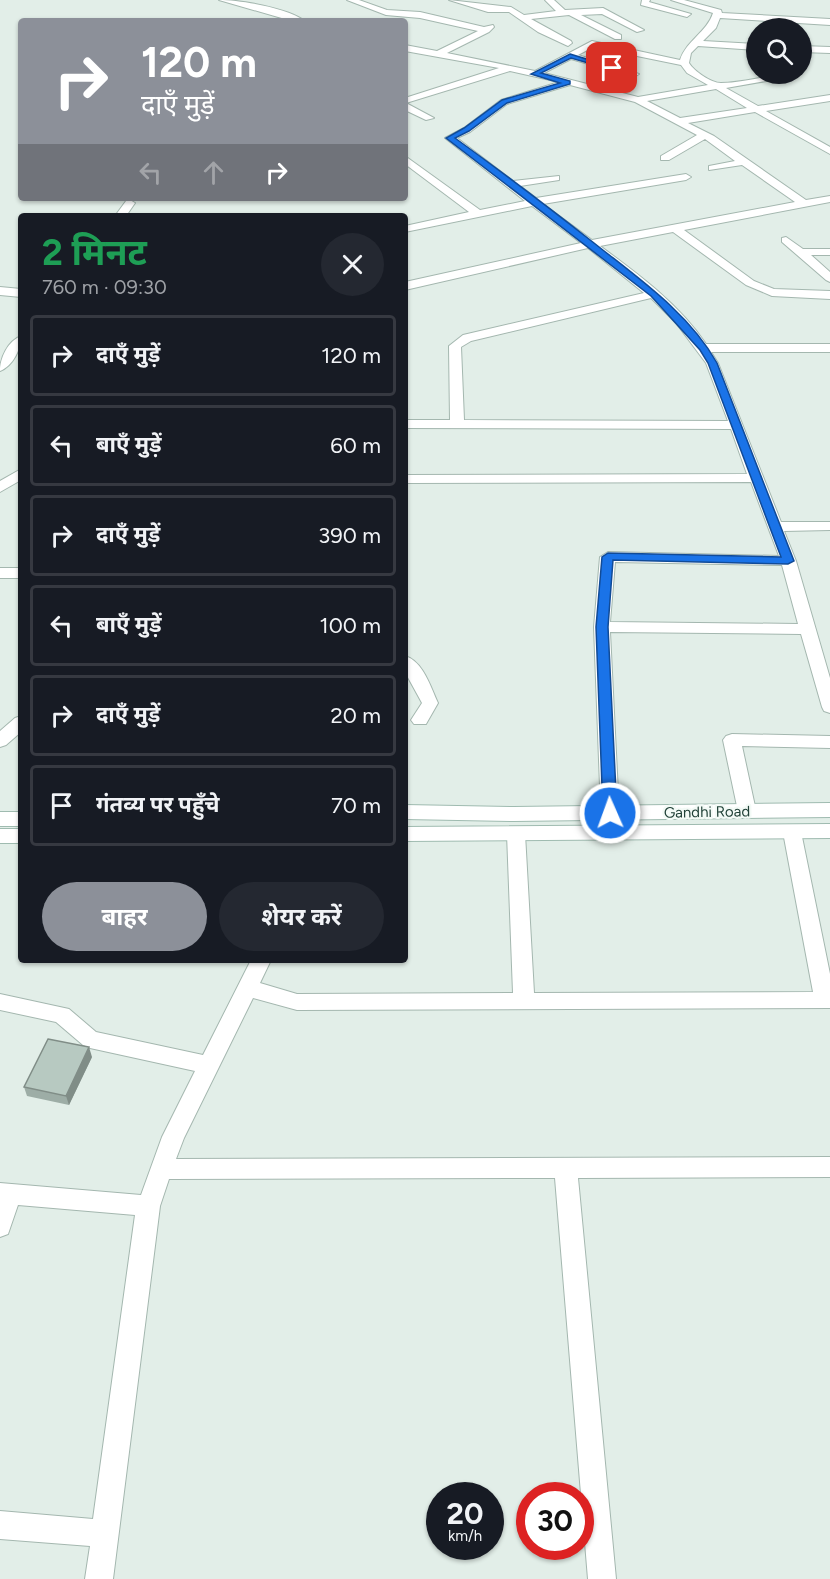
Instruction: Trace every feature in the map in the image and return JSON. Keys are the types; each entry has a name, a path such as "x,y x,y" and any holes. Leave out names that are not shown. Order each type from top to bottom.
{"street":[{"path":"223,0 291,18"},
{"path":"241,0 258,8"},
{"path":"351,0 386,12 420,15 451,23 488,28 437,55"},
{"path":"453,0 480,7 511,10 521,18 567,43"},
{"path":"549,0 566,12 618,37"},
{"path":"646,0 644,3 655,6 830,22"},
{"path":"675,0 717,12"},
{"path":"521,18 566,12 636,12 655,6"},
{"path":"451,23 480,7"},
{"path":"603,11 640,30"},
{"path":"684,63 687,52 713,26 717,12"},
{"path":"697,43 746,47"},
{"path":"535,74 592,44 684,63 690,71 830,151"},
{"path":"408,49 509,68 638,100 705,135 804,204"},
{"path":"812,50 830,51"},
{"path":"570,56 634,74"},
{"path":"408,100 509,68"},
{"path":"638,100 746,81"},
{"path":"567,83 504,102 467,130 450,138 654,294 704,348 712,363 788,561 830,707"},
{"path":"680,122 830,98"},
{"path":"408,108 429,118"},
{"path":"665,158 705,135"},
{"path":"408,161 478,214"},
{"path":"713,168 744,162"},
{"path":"408,228 534,202 686,177"},
{"path":"513,184 555,178"},
{"path":"408,285 590,244 830,199"},
{"path":"122,213 130,203"},
{"path":"675,228 750,283 772,292 830,295"},
{"path":"786,240 830,278"},
{"path":"802,252 830,252"},
{"path":"0,291 18,293"},
{"path":"457,424 455,346 467,338 654,294"},
{"path":"0,367 18,344"},
{"path":"704,348 830,348"},
{"path":"408,424 736,425"},
{"path":"0,489 18,475"},
{"path":"408,479 756,478"},
{"path":"775,527 830,526"},
{"path":"610,813 602,627 608,557 788,561"},
{"path":"0,573 18,573"},
{"path":"602,627 808,629"},
{"path":"408,664 417,675 430,703 420,720"},
{"path":"0,741 18,725"},
{"path":"747,811 732,740 830,742"},
{"name":"Gandhi Road","path":"408,812 610,813 830,810"},
{"path":"0,819 18,819"},
{"name":"Gandhi Road","path":"408,834 830,831"},
{"path":"247,988 297,1002 827,1000 792,832"},
{"path":"516,834 524,1001"},
{"path":"0,836 18,836"},
{"path":"99,1579 148,1206 172,1137 260,963"},
{"path":"0,1002 62,1016 90,1039 208,1065"},
{"path":"161,1169 830,1167"},
{"path":"566,1168 602,1579"},
{"path":"0,1226 5,1194 148,1206"},
{"path":"0,1525 105,1534"}],"building":[{"path":"48,1039 89,1047 66,1096 24,1087"}],"route":[{"path":"610,813 602,627 608,557 788,561 712,363 704,348 654,294 450,138 467,130 504,102 567,83 535,74 570,56 612,68"}]}
